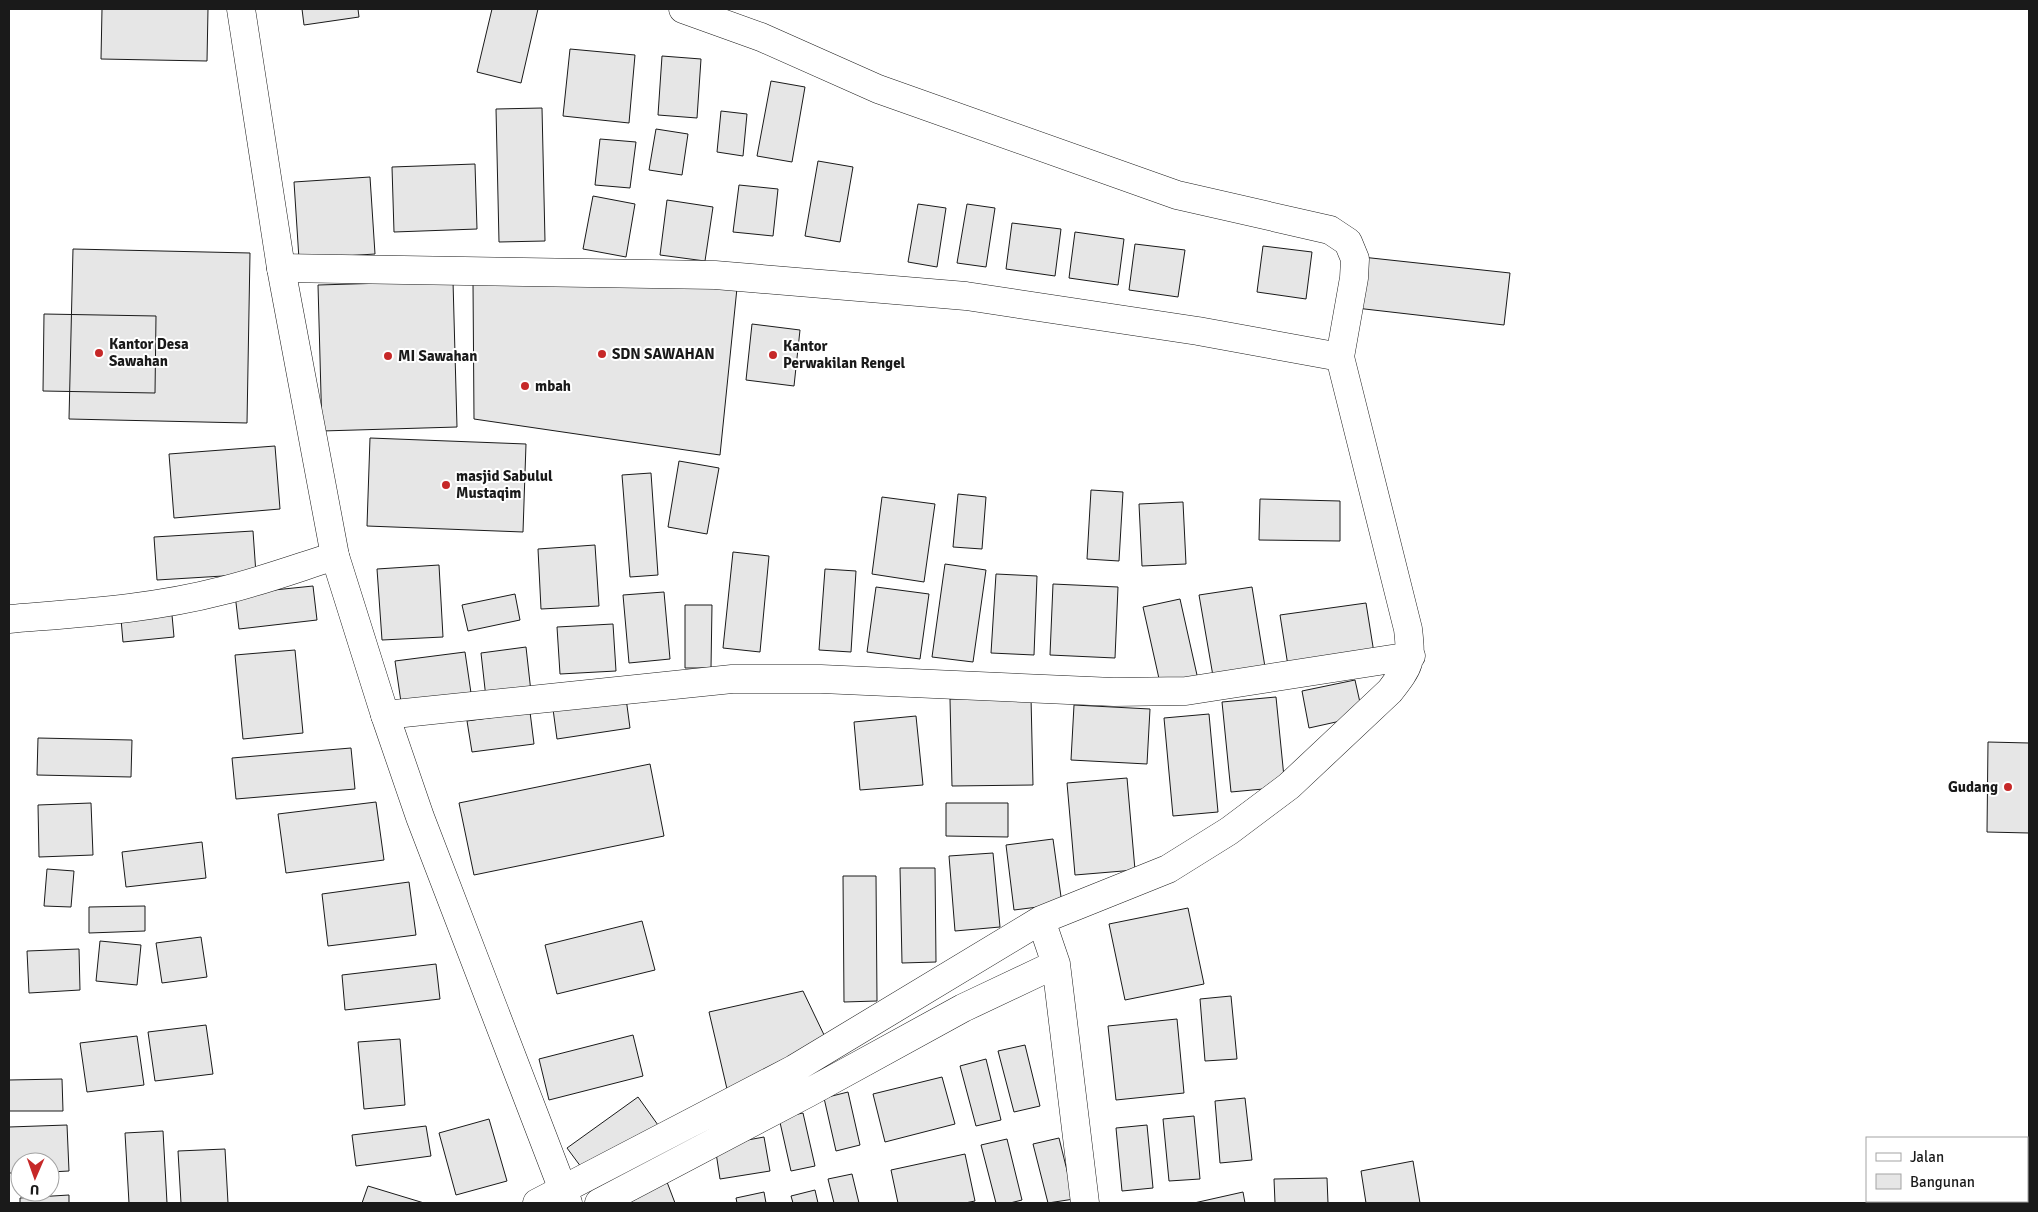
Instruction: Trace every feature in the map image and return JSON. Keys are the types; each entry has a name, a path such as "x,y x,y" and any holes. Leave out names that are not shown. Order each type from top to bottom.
{"street":[{"path":"241,9 281,268 335,556 385,716 420,817 566,1196"},
{"path":"537,1203 566,1196 794,1069 1049,941 1229,831 1290,786 1390,692 1403,674 1411,656 1408,629 1340,357 1354,278 1354,258 1348,242 1330,230 1177,195 878,89 761,37 683,9"},
{"path":"281,268 735,277 966,296 1198,331 1340,357"},
{"path":"9,619 100,611 221,592 335,556"},
{"path":"385,716 732,678 821,679 1114,692 1186,691 1411,656"},
{"path":"599,1203 808,1093 963,1008 1049,941"},
{"path":"1049,941 1085,1203"}],"building":[{"path":"102,9 208,9 207,61 101,59"},
{"path":"302,9 358,9 359,17 304,25"},
{"path":"492,9 538,9 521,83 477,72"},
{"path":"570,49 635,55 629,123 563,116"},
{"path":"662,56 701,59 697,118 658,115"},
{"path":"771,81 805,87 792,162 757,156"},
{"path":"542,108 545,241 499,242 496,109"},
{"path":"721,111 747,114 743,156 717,152"},
{"path":"656,129 688,134 682,175 649,170"},
{"path":"600,139 636,142 630,188 595,185"},
{"path":"818,161 853,167 840,242 805,236"},
{"path":"475,164 477,229 394,232 392,167"},
{"path":"370,177 375,254 299,259 294,182"},
{"path":"739,185 778,189 773,236 733,232"},
{"path":"593,196 635,204 626,257 583,249"},
{"path":"667,200 713,207 705,261 660,255"},
{"path":"918,204 946,208 937,267 908,262"},
{"path":"967,204 995,208 986,267 957,263"},
{"path":"1012,223 1061,229 1055,276 1006,269"},
{"path":"1075,232 1124,239 1118,285 1069,278"},
{"path":"1135,244 1185,250 1178,297 1129,290"},
{"path":"1263,246 1312,252 1306,299 1257,292"},
{"name":"Kantor Desa Sawahan","path":"73,249 250,253 247,423 69,419"},
{"path":"1362,257 1510,273 1504,325 1356,308"},
{"name":"MI Sawahan","path":"453,281 457,427 322,431 318,285"},
{"name":"SDN SAWAHAN","path":"473,283 737,288 720,455 474,419"},
{"name":"Kantor Desa Sawahan","path":"44,314 156,316 155,393 43,391"},
{"name":"Kantor Perwakilan Rengel","path":"752,324 800,330 794,386 746,380"},
{"name":"masjid Sabulul Mustaqim","path":"370,438 526,444 523,532 367,526"},
{"path":"275,446 280,509 174,518 169,454"},
{"path":"679,461 719,468 707,534 668,527"},
{"path":"651,473 658,575 630,577 622,475"},
{"path":"1091,490 1123,492 1119,561 1087,559"},
{"path":"958,494 986,497 982,549 953,547"},
{"path":"882,497 935,504 924,582 872,574"},
{"path":"1260,499 1340,501 1340,541 1259,540"},
{"path":"1183,502 1186,564 1142,566 1139,504"},
{"path":"253,531 256,574 157,580 154,537"},
{"path":"595,545 599,606 541,609 538,549"},
{"path":"733,552 769,556 760,652 723,648"},
{"path":"945,564 986,570 973,662 932,657"},
{"path":"439,565 443,637 382,640 377,569"},
{"path":"825,569 856,571 851,652 819,650"},
{"path":"996,574 1037,576 1034,655 991,653"},
{"path":"1053,584 1118,587 1115,658 1050,655"},
{"path":"313,586 317,620 239,629 235,594"},
{"path":"876,587 929,594 920,659 867,652"},
{"path":"1252,587 1265,667 1213,676 1199,595"},
{"path":"664,592 670,659 629,663 623,595"},
{"path":"515,594 520,620 468,631 462,605"},
{"path":"1180,599 1199,684 1162,692 1143,607"},
{"path":"1366,603 1374,653 1288,666 1280,615"},
{"path":"685,605 712,605 711,668 685,668"},
{"path":"172,615 174,637 123,642 121,619"},
{"path":"613,624 616,671 560,674 557,627"},
{"path":"526,647 531,692 486,698 481,653"},
{"path":"295,650 303,733 243,739 235,655"},
{"path":"465,652 471,693 401,702 395,661"},
{"path":"1355,680 1363,716 1309,728 1302,691"},
{"path":"1031,697 1033,785 952,786 950,699"},
{"path":"1276,697 1285,787 1231,792 1222,702"},
{"path":"626,698 630,728 557,739 553,709"},
{"path":"1074,705 1150,709 1147,764 1071,760"},
{"path":"530,712 534,744 472,752 467,721"},
{"path":"1209,714 1218,812 1173,816 1164,718"},
{"path":"916,716 923,785 860,790 854,722"},
{"path":"38,738 132,740 131,777 37,775"},
{"name":"Gudang","path":"1988,742 2029,743 2029,833 1987,832"},
{"path":"351,748 355,789 236,799 232,758"},
{"path":"650,764 664,836 474,875 459,803"},
{"path":"1127,778 1135,870 1075,875 1067,783"},
{"path":"376,802 384,860 286,873 278,814"},
{"path":"91,803 93,855 39,857 38,805"},
{"path":"946,803 1008,803 1008,837 946,836"},
{"path":"1053,839 1062,904 1014,910 1006,845"},
{"path":"202,842 206,878 126,887 122,852"},
{"path":"993,853 1000,927 955,931 949,856"},
{"path":"900,868 935,868 936,962 902,963"},
{"path":"47,869 74,871 71,907 44,906"},
{"path":"843,876 876,876 877,1001 844,1002"},
{"path":"409,882 416,935 328,946 322,894"},
{"path":"145,906 145,931 89,933 89,907"},
{"path":"1188,908 1204,984 1125,1000 1109,924"},
{"path":"642,921 655,970 557,994 545,945"},
{"path":"201,937 207,977 162,983 156,943"},
{"path":"100,941 141,945 137,985 96,981"},
{"path":"79,949 80,990 29,993 27,951"},
{"path":"436,964 440,999 345,1010 342,975"},
{"path":"803,991 826,1039 727,1089 709,1012"},
{"path":"1231,996 1237,1059 1205,1061 1200,999"},
{"path":"1177,1019 1184,1093 1116,1100 1108,1026"},
{"path":"206,1025 213,1074 155,1081 148,1032"},
{"path":"633,1035 643,1076 549,1100 539,1059"},
{"path":"137,1036 144,1085 87,1092 80,1043"},
{"path":"400,1039 405,1105 364,1109 358,1042"},
{"path":"1025,1045 1040,1106 1014,1112 998,1051"},
{"path":"986,1059 1001,1120 976,1126 960,1066"},
{"path":"942,1077 955,1124 885,1142 873,1094"},
{"path":"62,1079 63,1111 9,1111 9,1080"},
{"path":"848,1092 860,1145 836,1151 824,1098"},
{"path":"638,1097 658,1125 587,1175 567,1148"},
{"path":"1245,1098 1252,1160 1220,1163 1215,1101"},
{"path":"803,1113 815,1166 791,1171 779,1118"},
{"path":"1194,1116 1200,1179 1169,1181 1163,1119"},
{"path":"489,1119 507,1181 456,1195 439,1133"},
{"path":"67,1125 69,1171 60,1171 60,1152 10,1152 9,1173 9,1127"},
{"path":"1147,1125 1153,1188 1122,1191 1116,1128"},
{"path":"426,1126 431,1156 356,1166 352,1135"},
{"path":"163,1131 167,1203 129,1203 125,1133"},
{"path":"764,1137 770,1171 720,1179 715,1146"},
{"path":"1059,1138 1074,1199 1048,1203 1033,1144"},
{"path":"1007,1139 1022,1200 1010,1203 996,1203 981,1145"},
{"path":"225,1149 228,1203 181,1203 178,1151"},
{"path":"965,1154 975,1201 965,1203 898,1203 891,1170"},
{"path":"1413,1161 1420,1203 1366,1203 1361,1171"},
{"path":"852,1174 859,1203 834,1203 828,1179"},
{"path":"1327,1178 1328,1203 1275,1203 1274,1179"},
{"path":"667,1182 675,1203 618,1203"},
{"path":"368,1186 424,1203 362,1203"},
{"path":"815,1190 818,1203 793,1203 791,1196"},
{"path":"764,1192 766,1203 737,1203 736,1198"},
{"path":"1243,1192 1245,1203 1194,1203"},
{"path":"69,1195 69,1203 20,1203 60,1202 60,1196"},
{"path":"1907,1202 1966,1202 1966,1203"}],"place":[{"name":"Kantor Desa Sawahan","path":"99,353"},
{"name":"SDN SAWAHAN","path":"602,354"},
{"name":"Kantor Perwakilan Rengel","path":"773,355"},
{"name":"MI Sawahan","path":"388,356"},
{"name":"mbah","path":"525,386"},
{"name":"masjid Sabulul Mustaqim","path":"446,485"},
{"name":"Gudang","path":"2008,787"}]}
